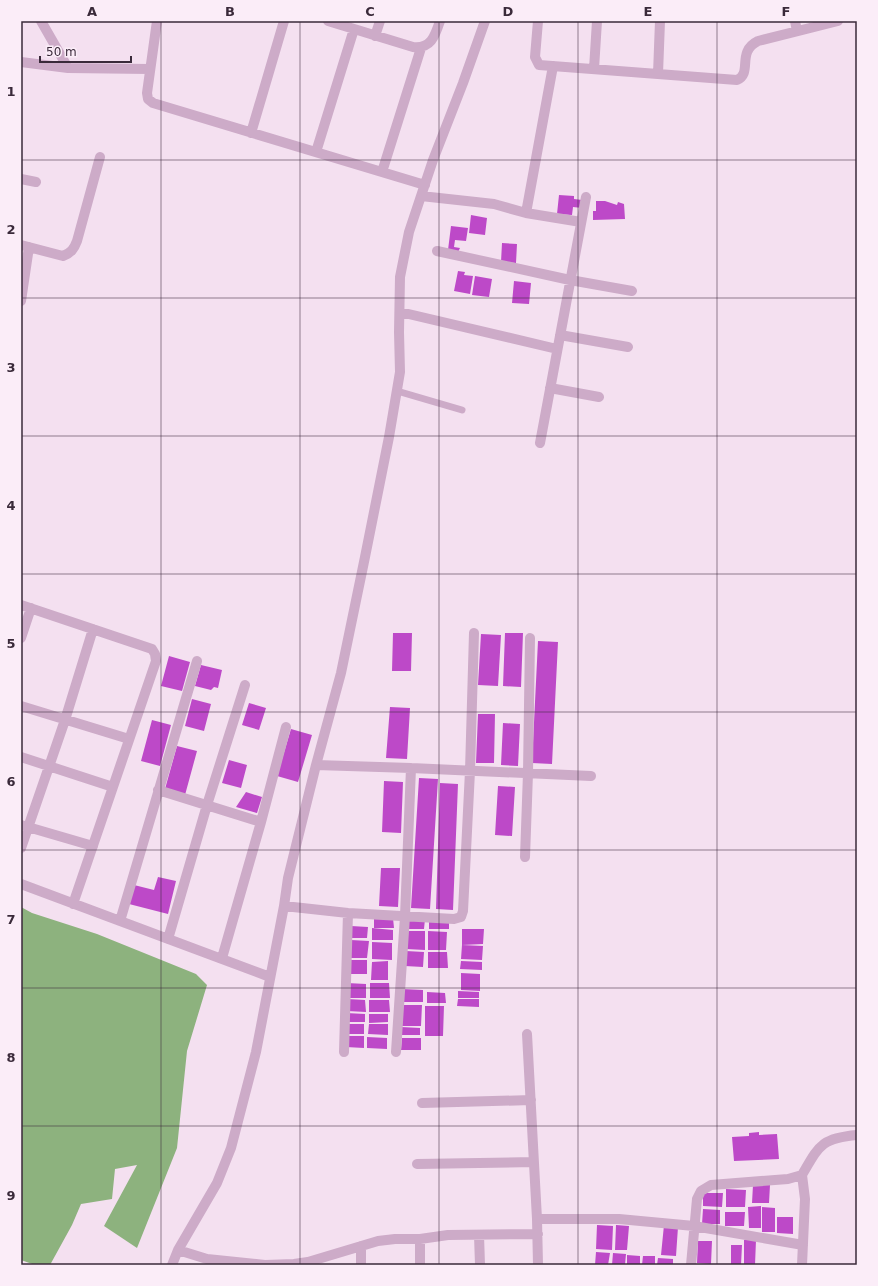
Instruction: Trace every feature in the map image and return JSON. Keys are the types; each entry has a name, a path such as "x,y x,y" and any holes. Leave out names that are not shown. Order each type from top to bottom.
{"street":[{"path":"41,21 68,68"},
{"path":"157,21 149,69 147,93 148,99 153,103 424,185"},
{"path":"251,133 284,21"},
{"path":"328,21 375,36 421,48 428,44 434,36 440,21"},
{"path":"375,36 380,21"},
{"path":"172,1265 178,1250 217,1183 231,1148 256,1052 288,878 342,665 370,534 397,391 400,372 400,277 408,232 424,185 486,21"},
{"path":"538,21 535,57 539,64 737,80 744,74 747,51 751,44 796,26 838,21"},
{"path":"594,69 597,21"},
{"path":"658,74 660,21"},
{"path":"316,152 354,29"},
{"path":"382,172 421,48"},
{"path":"21,62 68,68 149,69"},
{"path":"526,213 552,66"},
{"path":"21,301 25,246 63,256 73,250 77,241 100,157"},
{"path":"21,179 36,182"},
{"path":"421,196 494,204 526,213 581,222"},
{"path":"540,443 586,197"},
{"path":"437,251 570,280 632,291"},
{"path":"400,312 558,349"},
{"path":"560,336 628,347"},
{"path":"550,388 599,397"},
{"path":"21,638 26,606 152,649 155,654 156,661 73,904"},
{"path":"21,848 25,826 49,766 65,720 93,629"},
{"path":"284,906 348,913 454,919 461,917 463,911 470,771 474,633"},
{"path":"525,857 530,638"},
{"path":"120,921 197,661"},
{"path":"168,939 207,805 245,685"},
{"path":"21,706 129,739"},
{"path":"222,958 261,822 286,727"},
{"path":"21,757 113,787"},
{"path":"316,765 591,776"},
{"path":"396,1052 405,916 411,768"},
{"path":"158,790 261,822"},
{"path":"25,826 93,846"},
{"path":"21,884 270,977"},
{"path":"344,1052 348,913"},
{"path":"527,1034 538,1234 538,1265"},
{"path":"422,1103 531,1100"},
{"path":"802,1265 805,1199 802,1175 819,1147 830,1139 857,1135"},
{"path":"417,1164 534,1162"},
{"path":"691,1265 697,1199 702,1191 711,1185 788,1179 802,1175"},
{"path":"537,1219 619,1219 694,1226 802,1245"},
{"path":"178,1250 206,1259 265,1265 294,1264 308,1262 378,1241 420,1239 448,1235 538,1234"},
{"path":"479,1235 480,1265"},
{"path":"420,1239 420,1265"},
{"path":"361,1246 361,1265"}],"lane":[{"path":"397,391 462,410"}],"shaded area":[{"path":"21,907 32,913 97,934 196,974 207,985 187,1051 177,1148 137,1248 104,1226 137,1165 115,1169 112,1199 81,1204 72,1225 50,1265 35,1265 21,1260"}],"building":[{"path":"559,195 574,196 574,199 582,200 582,208 573,207 572,215 557,214"},
{"path":"596,201 605,201 617,205 618,202 624,204 625,219 593,220 593,211 596,211"},
{"path":"471,215 487,218 485,235 469,233"},
{"path":"451,226 468,228 466,241 455,240 454,247 460,248 458,252 448,250"},
{"path":"502,243 517,244 516,263 501,262"},
{"path":"458,271 465,272 464,275 473,276 470,294 454,291"},
{"path":"475,276 492,279 489,297 472,295"},
{"path":"514,281 531,283 529,304 512,303"},
{"path":"393,633 412,633 411,671 392,671"},
{"path":"505,633 523,633 521,687 503,686"},
{"path":"481,634 501,635 498,686 478,685"},
{"path":"538,641 558,642 552,764 532,763"},
{"path":"169,656 190,662 182,691 161,686"},
{"path":"201,665 222,670 218,688 214,687 211,690 195,686"},
{"path":"192,699 211,704 204,731 185,726"},
{"path":"249,703 266,708 259,730 242,725"},
{"path":"390,707 410,708 407,759 386,758"},
{"path":"478,714 495,714 494,763 476,763"},
{"path":"152,720 171,725 160,766 141,761"},
{"path":"503,723 520,724 518,766 501,765"},
{"path":"291,729 312,735 298,782 277,776"},
{"path":"177,746 197,751 185,795 165,789"},
{"path":"229,760 247,765 241,788 222,783"},
{"path":"419,778 438,779 430,909 411,908"},
{"path":"384,781 403,782 401,833 382,832"},
{"path":"440,783 458,784 453,910 436,909"},
{"path":"498,786 515,787 512,836 495,835"},
{"path":"246,792 262,797 257,813 236,807"},
{"path":"381,868 400,868 398,907 379,906"},
{"path":"158,877 176,881 168,914 129,904 134,885 154,890"},
{"path":"374,917 393,918 394,928 374,928"},
{"path":"407,918 425,919 424,929 407,929"},
{"path":"429,919 449,920 449,929 429,929"},
{"path":"351,926 368,927 367,938 351,938"},
{"path":"372,928 393,930 393,940 372,940"},
{"path":"462,929 484,929 483,944 462,945"},
{"path":"407,931 425,931 425,950 406,949"},
{"path":"428,931 447,932 446,950 428,950"},
{"path":"351,940 369,941 367,958 350,958"},
{"path":"372,942 392,943 392,960 372,959"},
{"path":"462,945 483,946 482,960 461,959"},
{"path":"406,951 424,952 423,967 405,966"},
{"path":"428,952 447,952 448,968 428,968"},
{"path":"350,960 367,960 367,974 350,974"},
{"path":"388,961 388,980 371,980 372,962"},
{"path":"461,961 482,962 482,970 460,969"},
{"path":"461,973 480,974 480,991 461,990"},
{"path":"347,983 366,984 366,998 347,998"},
{"path":"370,983 389,983 390,998 370,998"},
{"path":"402,989 423,990 423,1002 402,1002"},
{"path":"458,991 479,992 479,998 458,998"},
{"path":"427,992 445,993 446,1003 427,1003"},
{"path":"347,999 365,1000 366,1012 347,1011"},
{"path":"458,999 479,999 479,1007 457,1006"},
{"path":"369,1000 389,1000 390,1012 369,1012"},
{"path":"403,1005 422,1005 421,1026 402,1026"},
{"path":"425,1006 444,1006 443,1036 425,1036"},
{"path":"346,1013 365,1014 365,1022 346,1022"},
{"path":"369,1014 388,1014 388,1022 369,1023"},
{"path":"347,1024 364,1024 364,1034 347,1034"},
{"path":"369,1024 388,1024 388,1035 368,1034"},
{"path":"401,1027 420,1028 420,1035 401,1035"},
{"path":"346,1036 364,1036 364,1048 346,1047"},
{"path":"367,1037 387,1038 387,1049 367,1048"},
{"path":"402,1038 421,1038 421,1050 401,1050"},
{"path":"759,1132 759,1135 777,1134 779,1159 734,1161 732,1137 749,1136 749,1133"},
{"path":"753,1185 770,1185 769,1203 752,1203"},
{"path":"726,1189 746,1190 745,1207 726,1207"},
{"path":"703,1193 723,1193 722,1207 703,1206"},
{"path":"761,1206 761,1228 749,1228 748,1207"},
{"path":"762,1207 775,1208 775,1232 762,1232"},
{"path":"703,1209 720,1210 720,1224 702,1224"},
{"path":"725,1212 745,1212 744,1226 725,1226"},
{"path":"777,1217 793,1217 793,1234 777,1233"},
{"path":"597,1225 613,1226 612,1250 596,1249"},
{"path":"616,1225 629,1226 627,1250 615,1250"},
{"path":"664,1225 678,1227 676,1256 661,1255"},
{"path":"744,1240 756,1240 755,1265 744,1265"},
{"path":"698,1241 712,1241 711,1264 697,1263"},
{"path":"731,1245 742,1245 741,1265 731,1265"},
{"path":"596,1252 610,1253 608,1265 595,1265"},
{"path":"613,1253 626,1254 625,1265 612,1265"},
{"path":"627,1255 640,1256 640,1265 627,1265"},
{"path":"643,1256 655,1256 655,1265 642,1265"},
{"path":"658,1258 673,1259 673,1265 657,1265"}]}
